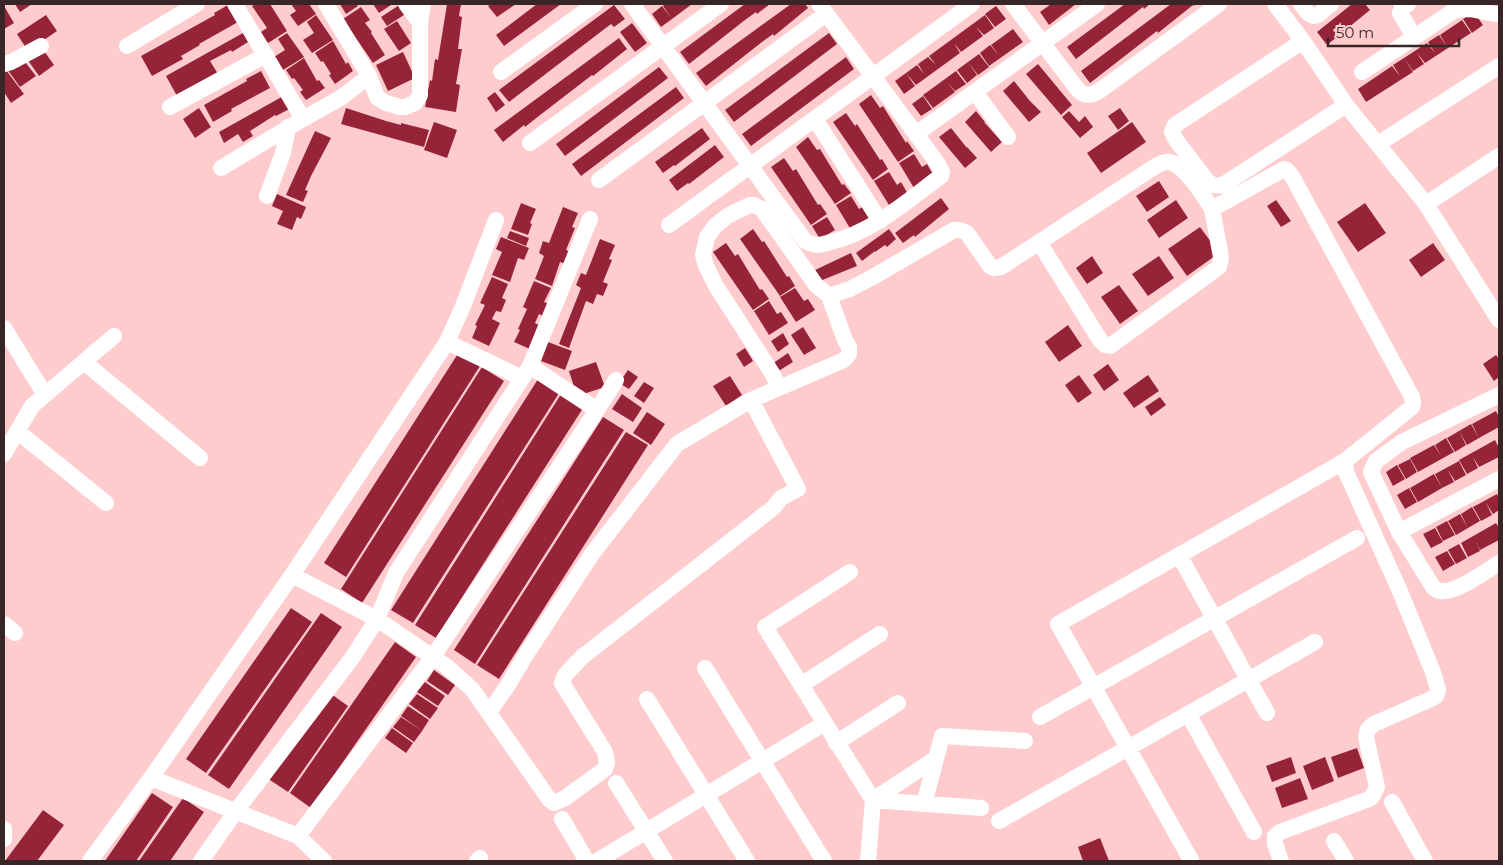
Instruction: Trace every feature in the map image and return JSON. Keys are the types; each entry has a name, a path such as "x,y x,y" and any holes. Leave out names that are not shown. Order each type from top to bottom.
{"street":[{"path":"127,46 197,4"},
{"path":"235,4 303,118"},
{"path":"326,4 369,76 377,97 386,103 400,107 411,106 420,95 420,23 422,4"},
{"path":"406,4 420,23"},
{"path":"501,72 595,4"},
{"path":"599,180 704,103 823,9 942,172 941,176 880,221 849,238 817,246 805,242 704,103 663,46 632,4"},
{"path":"530,143 722,4"},
{"path":"669,225 972,4"},
{"path":"1013,4 1078,90 1085,95 1090,95 1102,89 1219,4"},
{"path":"916,134 1098,4"},
{"path":"1275,4 1303,41 1346,105 1426,204 1499,320"},
{"path":"1301,4 1313,16 1318,15 1331,4"},
{"path":"1408,4 1402,8 1400,13 1414,37"},
{"path":"1362,72 1457,7 1499,14"},
{"path":"1303,41 1175,126 1172,132 1176,140 1208,182 1214,186 1223,185 1346,105"},
{"path":"4,64 41,46"},
{"path":"170,107 266,55"},
{"path":"1378,144 1499,66"},
{"path":"221,168 303,118 342,97 369,76"},
{"path":"975,92 1008,137"},
{"path":"815,119 880,221"},
{"path":"267,196 283,153 288,127"},
{"path":"1426,204 1499,156"},
{"path":"829,296 850,289 954,230 960,230 967,234 990,266 994,268 1001,267 1009,263 1039,242 1145,173 1166,162 1171,162 1182,168 1212,209 1221,257 1219,268 1110,346 1105,345 1100,340 1039,242"},
{"path":"1190,860 1058,624 1345,461 1412,407 1413,403 1407,387 1287,170 1284,169 1212,209"},
{"path":"489,712 592,554 677,444 751,400 844,360 849,354 829,296 816,284 762,209 750,205 729,215 715,226 707,237 703,255 716,286 772,373 778,388"},
{"path":"201,861 236,811 352,658 377,619 396,573 526,372 590,219"},
{"path":"90,861 151,778 292,575 447,342 464,306 496,220"},
{"path":"4,328 45,395"},
{"path":"4,454 32,406 114,336"},
{"path":"447,342 526,372 597,410"},
{"path":"84,362 200,458"},
{"path":"298,836 432,658 616,380"},
{"path":"1499,394 1402,442 1376,461 1371,472 1400,532 1433,587 1444,592 1451,590 1499,563"},
{"path":"292,575 377,619 446,666 472,689 549,799 554,803 565,798 604,769 607,763 606,752 562,683 565,675 582,657 773,508 781,498 798,489 751,400"},
{"path":"16,431 106,503"},
{"path":"1281,861 1275,844 1275,836 1280,832 1369,799 1376,791 1375,773 1366,738 1368,729 1374,724 1431,699 1436,696 1438,690 1433,672 1399,589 1346,472 1345,461"},
{"path":"1400,532 1499,479"},
{"path":"1040,718 1357,538"},
{"path":"1179,555 1267,713"},
{"path":"850,572 765,627 873,800 868,861"},
{"path":"801,684 880,634"},
{"path":"999,821 1315,642"},
{"path":"705,668 824,861"},
{"path":"647,699 747,861"},
{"path":"836,743 898,704"},
{"path":"1188,714 1254,832"},
{"path":"597,861 825,723"},
{"path":"924,804 942,736 1025,741"},
{"path":"873,800 935,759"},
{"path":"151,778 298,836 324,861"},
{"path":"616,783 665,861"},
{"path":"873,800 981,808"},
{"path":"1392,802 1425,861"},
{"path":"562,820 587,861"},
{"path":"4,829 4,839"},
{"path":"1334,841 1346,861"}],"building":[{"path":"15,4 32,4 20,12"},
{"path":"256,4 270,4 287,31 268,43 261,32 267,28 252,6"},
{"path":"291,4 309,4 316,14 298,26 290,15 296,11"},
{"path":"340,4 356,4 358,6 346,14"},
{"path":"373,4 390,4 391,5 379,13"},
{"path":"401,4 407,13 387,26 381,17"},
{"path":"447,4 461,4 459,16 462,17 458,49 462,49 456,84 460,85 456,112 425,107 430,80 432,81 435,59 438,60"},
{"path":"491,4 516,4 497,17 488,6"},
{"path":"537,4 561,4 504,46 496,35"},
{"path":"665,4 692,4 672,19 663,6"},
{"path":"745,4 770,4 745,20 689,64 680,52"},
{"path":"791,4 805,4 808,8 774,36 773,34 762,42 706,86 696,73"},
{"path":"1051,4 1076,4 1049,25 1040,12"},
{"path":"1125,4 1150,4 1144,9 1143,7 1076,59 1067,47"},
{"path":"1171,4 1197,4 1193,5 1158,33 1157,31 1090,83 1081,71"},
{"path":"1352,4 1365,4 1370,10 1327,45 1317,32"},
{"path":"228,5 238,22 199,44 181,56 183,59 152,76 141,56 215,15 214,13"},
{"path":"614,5 625,19 614,27 611,24 509,102 499,90"},
{"path":"4,6 14,23 4,29"},
{"path":"662,6 672,19 661,27 652,14"},
{"path":"996,6 1006,19 995,27 985,14"},
{"path":"361,7 370,20 365,23 385,55 373,63 343,19"},
{"path":"1474,12 1483,25 1472,33 1463,19"},
{"path":"46,15 57,31 28,51 17,34"},
{"path":"316,15 333,40 312,53 303,40 314,33 307,22"},
{"path":"985,15 994,28 984,35 976,27 983,36 961,52 954,43 960,53 916,85 906,73 917,65 924,74 918,64 928,57 936,65 929,56"},
{"path":"1462,20 1471,33 1448,48 1440,35"},
{"path":"397,21 411,43 399,51 384,29"},
{"path":"632,23 647,43 635,52 620,32"},
{"path":"1013,29 1023,42 989,66 980,53 990,45 999,55 991,45"},
{"path":"243,33 248,42 232,52 231,50 210,61 218,74 177,96 166,76"},
{"path":"287,33 304,57 283,70 274,57 285,50 278,39"},
{"path":"829,33 837,44 734,122 725,110"},
{"path":"1439,35 1448,48 1425,63 1417,53 1424,64 1413,71 1404,58 1427,43 1435,53 1428,42"},
{"path":"619,38 627,49 503,142 494,130"},
{"path":"333,41 346,64 348,62 353,71 335,84 323,61 321,62 315,53"},
{"path":"42,48 54,65 39,76 27,59"},
{"path":"403,52 415,78 388,91 376,65"},
{"path":"979,54 989,67 978,75 968,62"},
{"path":"846,57 854,69 751,146 742,134"},
{"path":"22,58 36,76 20,87 7,69"},
{"path":"304,58 317,81 319,80 325,88 306,100 300,92 303,90 286,70"},
{"path":"1404,58 1413,72 1366,102 1358,89 1392,66 1400,76 1393,65"},
{"path":"968,62 977,75 967,83 957,70"},
{"path":"1038,64 1072,105 1061,115 1026,74"},
{"path":"659,67 668,78 565,156 556,144"},
{"path":"6,70 24,94 11,103 4,92 4,71"},
{"path":"261,71 270,88 231,109 232,111 213,122 204,105"},
{"path":"956,71 966,84 955,91 947,82 955,92 933,108 923,95"},
{"path":"906,73 915,86 904,94 895,81"},
{"path":"1014,81 1041,112 1029,122 1003,91"},
{"path":"676,87 684,98 581,176 572,164"},
{"path":"495,92 505,105 496,112 487,98"},
{"path":"285,95 293,107 275,115 250,131 253,136 243,142 238,134 224,143 219,132"},
{"path":"871,95 880,108 883,106 906,143 907,141 914,151 898,162 859,104"},
{"path":"923,96 932,109 921,116 912,104"},
{"path":"199,108 211,127 195,138 183,119"},
{"path":"346,108 401,125 401,123 429,130 424,147 341,124"},
{"path":"1120,108 1129,121 1118,130 1108,116"},
{"path":"976,111 1002,142 991,152 965,122"},
{"path":"1069,111 1079,122 1085,116 1093,127 1080,138 1062,117"},
{"path":"846,113 855,126 857,124 888,169 873,180 833,122"},
{"path":"434,122 457,130 447,158 424,150"},
{"path":"1132,122 1146,142 1101,173 1087,153"},
{"path":"702,128 710,139 663,173 655,162"},
{"path":"951,128 977,158 965,168 939,137"},
{"path":"315,131 331,138 311,176 305,190 308,191 303,202 286,195"},
{"path":"808,137 817,150 820,149 842,185 844,184 851,193 835,204 796,147"},
{"path":"715,145 724,157 677,191 669,180"},
{"path":"914,154 922,167 927,164 934,176 914,188 899,163"},
{"path":"784,158 793,171 796,169 818,205 820,204 827,214 811,225 771,167"},
{"path":"889,172 897,185 901,182 908,194 889,205 874,181"},
{"path":"1159,181 1169,197 1147,212 1136,196"},
{"path":"277,194 306,207 301,219 297,217 292,230 277,224 283,211 272,206"},
{"path":"851,196 859,209 864,206 871,218 851,230 836,205"},
{"path":"941,198 949,209 915,237 914,235 903,243 895,233"},
{"path":"1176,200 1188,218 1159,238 1147,220"},
{"path":"1276,200 1291,221 1281,227 1267,206"},
{"path":"521,203 536,209 530,223 532,224 528,235 511,229"},
{"path":"1365,203 1386,233 1358,252 1337,222"},
{"path":"563,207 578,213 572,227 575,228 566,250 571,252 566,264 560,262 552,286 535,279 544,256 539,253 543,241 549,243"},
{"path":"827,217 835,230 820,239 812,226"},
{"path":"1200,227 1219,253 1187,276 1168,249"},
{"path":"753,229 762,242 764,241 795,286 780,296 740,239"},
{"path":"889,229 896,239 887,247 885,245 862,261 856,253"},
{"path":"510,231 529,238 526,246 507,238"},
{"path":"501,237 529,248 524,260 518,258 510,282 492,275 502,252 496,249"},
{"path":"600,239 615,245 609,259 612,260 603,282 608,284 603,296 597,294 593,304 586,301 569,348 559,344 581,288 576,285 581,273 586,275"},
{"path":"726,243 735,256 738,254 760,290 762,289 769,299 753,310 713,252"},
{"path":"1433,243 1445,260 1421,277 1409,260"},
{"path":"851,253 857,266 820,281 815,270"},
{"path":"1092,256 1103,273 1087,284 1076,268"},
{"path":"1159,256 1174,278 1148,296 1132,274"},
{"path":"492,277 508,284 502,298 506,300 501,312 496,311 492,319 500,323 489,346 472,338 477,326 475,325 485,305 480,303"},
{"path":"534,281 551,288 544,302 549,304 543,316 539,314 535,323 542,327 532,350 514,342 527,309 523,307"},
{"path":"1119,285 1138,311 1120,324 1101,297"},
{"path":"795,288 804,301 808,299 815,310 796,322 780,297"},
{"path":"769,301 777,314 781,312 788,323 769,335 754,311"},
{"path":"1068,325 1082,346 1059,362 1045,342"},
{"path":"803,327 816,348 804,355 791,335"},
{"path":"783,333 789,344 778,352 771,341"},
{"path":"548,342 572,351 565,370 541,361"},
{"path":"745,348 753,361 744,367 736,354"},
{"path":"459,352 480,366 346,577 324,563"},
{"path":"788,353 793,362 777,372 772,364"},
{"path":"1496,355 1499,359 1499,377 1494,381 1483,364"},
{"path":"596,362 605,387 577,396 569,371"},
{"path":"1108,364 1119,380 1104,391 1093,375"},
{"path":"482,367 504,381 362,603 341,589"},
{"path":"628,370 638,377 629,389 619,383"},
{"path":"1079,375 1092,393 1078,403 1065,385"},
{"path":"1148,375 1159,391 1134,408 1123,393"},
{"path":"540,376 561,390 413,623 391,610"},
{"path":"730,376 742,395 726,406 713,386"},
{"path":"644,382 654,388 644,403 634,396"},
{"path":"563,391 585,405 436,638 415,625"},
{"path":"622,394 642,408 633,422 612,409"},
{"path":"1160,397 1166,405 1151,416 1145,407"},
{"path":"1496,411 1499,417 1499,427 1479,438 1472,424"},
{"path":"647,412 665,424 651,445 633,433"},
{"path":"603,417 624,430 475,664 454,650"},
{"path":"1471,424 1479,438 1467,445 1459,431"},
{"path":"1459,431 1466,445 1455,452 1447,438"},
{"path":"626,432 648,445 499,679 477,665"},
{"path":"1446,438 1454,452 1418,472 1410,458 1434,445 1441,456 1435,445"},
{"path":"1495,440 1499,448 1499,457 1479,467 1473,457 1478,468 1467,474 1459,460"},
{"path":"1410,459 1417,472 1406,479 1398,465"},
{"path":"1459,461 1466,475 1455,481 1448,470 1454,482 1442,488 1435,474"},
{"path":"1397,465 1405,479 1393,486 1386,472"},
{"path":"1434,474 1442,488 1418,502 1410,488"},
{"path":"1409,488 1417,502 1405,509 1397,495"},
{"path":"1497,494 1499,510 1493,514 1486,503 1492,515 1481,521 1473,507"},
{"path":"1472,507 1480,521 1468,528 1461,514"},
{"path":"1460,514 1468,528 1456,535 1448,521"},
{"path":"1447,521 1455,535 1443,541 1436,527"},
{"path":"1496,523 1499,528 1499,540 1480,550 1475,540 1480,551 1468,557 1461,543"},
{"path":"1435,528 1443,542 1431,548 1423,534"},
{"path":"1459,544 1467,558 1456,564 1448,550"},
{"path":"1447,551 1455,564 1443,571 1435,557"},
{"path":"291,608 312,622 206,773 186,759"},
{"path":"321,613 342,627 229,789 208,775"},
{"path":"395,642 416,657 311,808 290,793"},
{"path":"434,670 455,685 448,695 427,681"},
{"path":"425,682 445,696 438,706 417,692"},
{"path":"327,691 348,706 288,792 267,778"},
{"path":"417,694 438,708 430,719 409,704"},
{"path":"408,706 429,720 422,731 401,716"},
{"path":"401,717 422,731 414,742 393,727"},
{"path":"392,728 413,743 406,753 385,738"},
{"path":"1357,748 1364,768 1338,778 1331,757"},
{"path":"1291,757 1296,773 1272,782 1266,766"},
{"path":"1325,757 1334,781 1312,790 1303,766"},
{"path":"1300,778 1308,799 1282,808 1275,788"},
{"path":"152,793 173,807 136,861 105,861"},
{"path":"183,798 204,812 170,861 139,861"},
{"path":"43,810 64,825 37,861 5,861"},
{"path":"1100,838 1109,861 1083,861 1078,847"}]}
